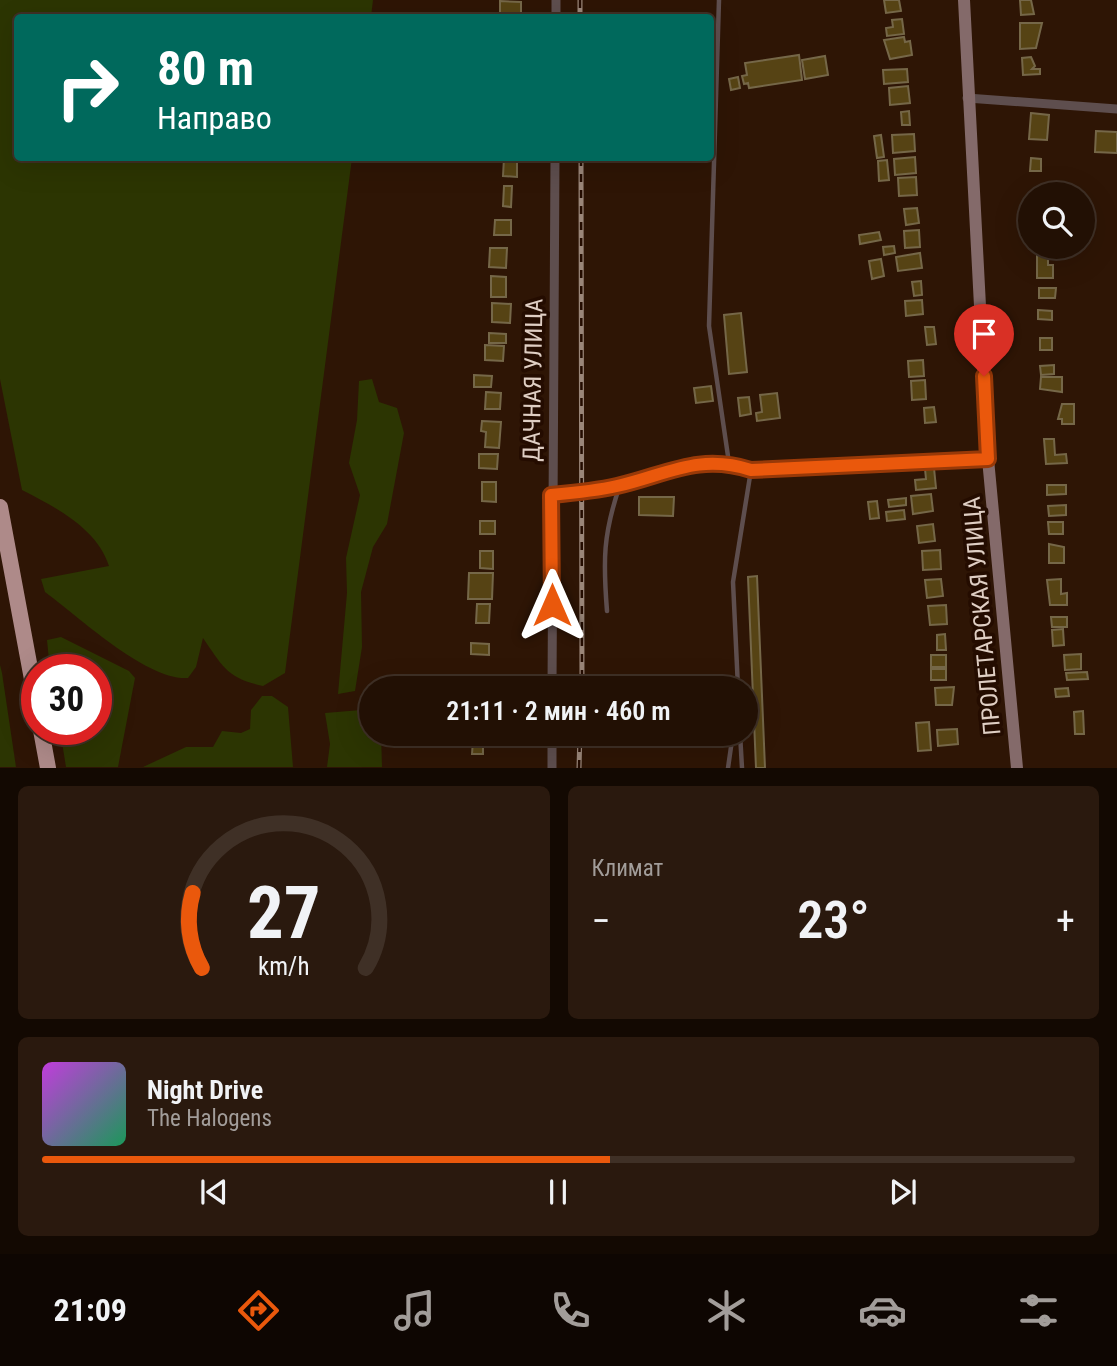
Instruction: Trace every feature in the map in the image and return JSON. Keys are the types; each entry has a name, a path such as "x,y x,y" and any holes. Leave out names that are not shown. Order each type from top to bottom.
{"highway":[{"path":"0,507 27,654"},
{"path":"44,745 48,768"}],"main road":[{"name":"ПРОЛЕТАРСКАЯ УЛИЦА","path":"964,0 988,459 1017,768"}],"street":[{"path":"967,97 1117,109"},
{"name":"ДАЧНАЯ УЛИЦА","path":"552,676 555,161"},
{"path":"552,746 552,768"}],"lane":[{"path":"719,0 709,326 729,463"},
{"path":"551,495 620,485 674,467 729,463 751,470 988,459"},
{"path":"737,676 733,582 751,470"},
{"path":"607,611 603,556 607,523 620,485"},
{"path":"728,768 731,746"},
{"path":"740,746 741,768"}],"green space":[{"path":"0,0 373,0 371,14 14,14 14,161 352,161 285,673 263,686 241,679 227,670 203,638 196,667 188,678 171,676 134,659 114,646 45,592 41,579 109,566 95,540 85,530 61,511 22,490 0,379"},
{"path":"372,379 379,402 397,408 404,433 387,524 373,547 361,592 362,647 355,691 338,694 347,593 346,558 360,495 349,463 357,420 359,381"},
{"path":"61,637 95,654 48,654 47,640"},
{"path":"112,662 129,671 135,678 118,767 66,767 62,745 112,745"},
{"path":"0,665 2,673 16,767 0,767"},
{"path":"262,696 272,696 288,707 293,767 143,767 186,747 213,747 222,731 241,733 250,729 251,710"},
{"path":"359,710 359,746 381,746 382,767 327,767 330,744 325,713"}],"building":[{"path":"884,0 899,0 901,11 886,13"},
{"path":"1020,0 1031,0 1034,14 1021,15"},
{"path":"500,1 521,2 521,14 500,14"},
{"path":"902,19 904,34 887,36 886,28 893,27 892,20"},
{"path":"1020,23 1042,23 1036,48 1020,49"},
{"path":"904,37 905,42 910,41 912,55 890,59 884,40"},
{"path":"799,55 802,80 749,88 748,83 744,84 742,76 747,75 745,63"},
{"path":"825,56 828,75 805,79 802,60"},
{"path":"1031,57 1035,66 1032,69 1040,69 1040,74 1023,75 1022,58"},
{"path":"907,69 908,82 884,84 883,70"},
{"path":"738,77 740,88 731,90 729,79"},
{"path":"908,86 910,103 890,105 889,88"},
{"path":"909,111 910,125 902,125 901,112"},
{"path":"1031,113 1049,115 1047,140 1029,139"},
{"path":"1096,131 1117,132 1117,153 1095,152"},
{"path":"914,134 915,151 893,153 892,135"},
{"path":"881,135 884,157 877,158 874,136"},
{"path":"915,157 916,173 895,175 894,159"},
{"path":"1031,158 1041,159 1041,171 1030,171"},
{"path":"887,160 889,180 879,181 878,161"},
{"path":"504,161 517,161 517,177 503,176"},
{"path":"916,177 917,195 899,196 898,178"},
{"path":"504,186 512,186 511,207 503,206"},
{"path":"917,208 919,223 906,225 904,209"},
{"path":"495,220 511,220 511,235 494,235"},
{"path":"919,230 920,247 905,248 904,231"},
{"path":"879,232 881,240 860,244 859,235"},
{"path":"894,246 895,253 884,255 883,247"},
{"path":"490,248 507,248 506,268 489,267"},
{"path":"920,253 922,268 898,271 896,257"},
{"path":"881,259 884,276 872,279 869,261"},
{"path":"1037,259 1048,259 1048,265 1053,265 1053,278 1037,278"},
{"path":"491,276 506,277 506,297 491,297"},
{"path":"921,281 922,295 914,296 912,282"},
{"path":"1039,288 1056,288 1055,298 1039,298"},
{"path":"922,300 923,314 906,316 905,301"},
{"path":"492,303 511,304 510,323 492,322"},
{"path":"1038,310 1052,311 1052,320 1038,319"},
{"path":"741,313 747,372 729,374 724,315"},
{"path":"925,327 934,327 936,344 927,345"},
{"path":"489,333 506,334 506,343 489,343"},
{"path":"1040,338 1052,338 1052,350 1040,350"},
{"path":"485,345 504,346 503,361 485,360"},
{"path":"923,360 924,376 909,377 908,361"},
{"path":"1054,365 1054,374 1041,375 1040,366"},
{"path":"474,375 492,376 491,387 474,387"},
{"path":"1041,377 1062,377 1062,392 1040,389"},
{"path":"925,380 926,399 912,400 911,381"},
{"path":"711,386 713,401 696,403 694,388"},
{"path":"486,392 501,393 500,409 485,409"},
{"path":"777,393 780,418 757,421 756,413 762,412 760,395"},
{"path":"749,397 751,414 740,416 738,398"},
{"path":"1062,404 1074,404 1074,424 1062,424 1062,419 1058,419"},
{"path":"934,407 936,422 925,423 924,408"},
{"path":"482,421 501,422 499,448 485,447 486,432 481,431"},
{"path":"1044,439 1054,439 1055,455 1066,454 1067,463 1046,464"},
{"path":"479,454 498,454 497,469 479,468"},
{"path":"934,468 936,488 916,490 915,480 926,479 925,469"},
{"path":"482,482 496,482 496,502 482,501"},
{"path":"1047,485 1066,485 1066,494 1047,495"},
{"path":"931,494 933,511 913,514 911,496"},
{"path":"639,497 674,497 673,516 639,515"},
{"path":"906,498 906,505 889,507 888,500"},
{"path":"877,501 879,518 870,519 868,502"},
{"path":"1066,505 1066,515 1049,516 1048,506"},
{"path":"904,510 905,519 887,521 886,512"},
{"path":"480,521 495,521 495,534 480,534"},
{"path":"1048,522 1063,522 1063,534 1049,534"},
{"path":"933,524 935,541 919,543 917,526"},
{"path":"1049,544 1064,547 1064,563 1049,563"},
{"path":"940,550 941,569 923,570 922,551"},
{"path":"480,551 493,551 493,569 480,568"},
{"path":"469,573 493,573 492,599 468,599"},
{"path":"757,576 765,768 756,768 758,676 752,676 748,577"},
{"path":"941,579 943,596 927,598 925,580"},
{"path":"1061,579 1061,594 1067,593 1067,605 1050,605 1047,580"},
{"path":"477,604 490,604 489,623 476,623"},
{"path":"946,605 947,624 930,625 928,606"},
{"path":"1051,617 1067,617 1067,627 1052,627"},
{"path":"1063,629 1064,645 1053,646 1052,630"},
{"path":"945,634 946,650 937,650 937,635"},
{"path":"471,643 489,644 489,655 471,654"},
{"path":"1081,654 1081,669 1065,670 1064,655"},
{"path":"931,655 946,655 946,667 931,667"},
{"path":"931,669 946,669 946,680 931,680"},
{"path":"1087,672 1088,679 1067,680 1066,673"},
{"path":"954,687 952,705 936,705 935,688"},
{"path":"1068,688 1069,696 1056,697 1055,689"},
{"path":"1083,711 1084,734 1075,734 1074,712"},
{"path":"929,722 931,750 918,751 916,723"},
{"path":"957,729 958,744 938,746 937,730"},
{"path":"473,746 483,746 483,754 472,754"}],"railway":[{"path":"580,0 580,14"},
{"path":"581,161 582,676"},
{"path":"579,768 580,746"}],"route":[{"path":"552,605 551,495 620,485 674,467 729,463 751,470 958,458 988,459 984,376"}]}
